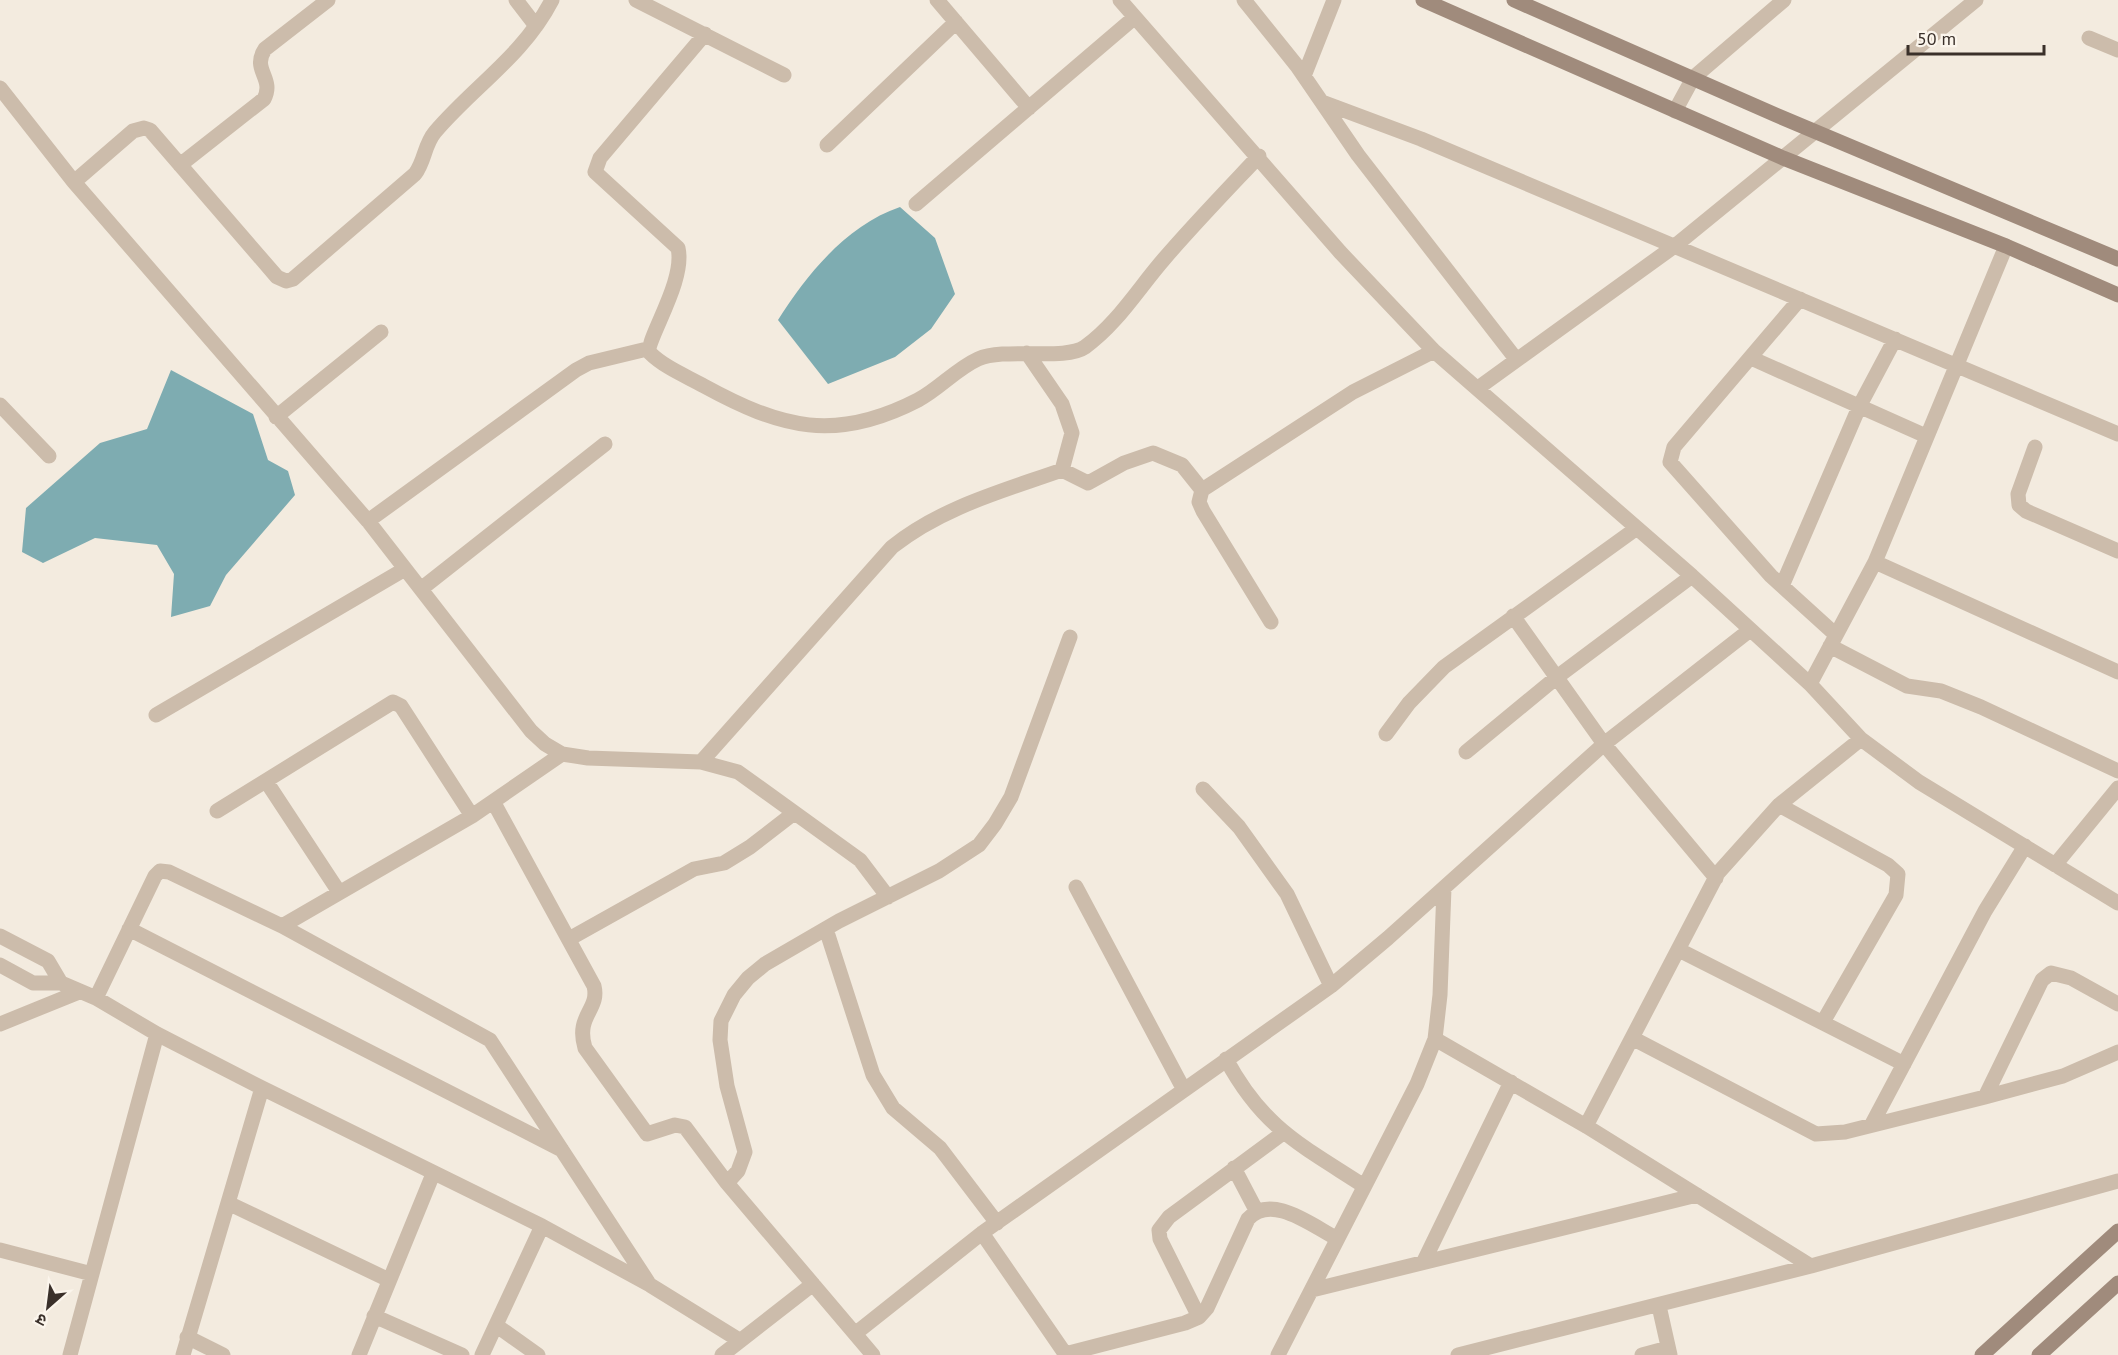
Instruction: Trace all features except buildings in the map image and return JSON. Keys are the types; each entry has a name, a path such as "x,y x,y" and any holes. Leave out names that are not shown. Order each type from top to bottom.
{"main road":[{"path":"1423,0 1783,158 2006,246 2118,295"},
{"path":"1514,0 1817,132 2118,259"},
{"path":"1982,1355 2118,1231"},
{"path":"2039,1355 2118,1283"}],"street":[{"path":"180,165 261,103 268,92 259,62 265,49 328,0"},
{"path":"516,0 536,26"},
{"path":"74,182 139,127 150,130 277,277 286,281 293,279 415,174 421,166 426,145 437,130 508,62 536,26 552,0"},
{"path":"636,0 784,75"},
{"path":"937,0 1029,108"},
{"path":"1120,0 1259,156 1340,252 1434,351 1692,576 1810,684 1861,739 1919,782 2118,903"},
{"path":"1244,0 1304,76 1358,155 1516,359"},
{"path":"1304,76 1334,0"},
{"path":"1675,111 1693,78 1784,0"},
{"path":"1478,388 1676,245 1976,0"},
{"path":"916,204 1135,17"},
{"path":"827,145 956,22"},
{"path":"368,521 576,370 589,363 647,349 667,310 680,266 678,248 597,177 596,165 705,34"},
{"path":"2089,38 2118,50"},
{"path":"0,88 74,182 368,521 531,731 545,744 562,754 588,758 701,762 738,772 860,860 888,897"},
{"path":"1322,102 1421,139 1676,245 1800,300 2118,434"},
{"path":"647,349 654,357 741,406 779,420 828,427 876,418 919,400 977,359 992,355 1082,349 1098,336 1164,258 1259,156"},
{"path":"1810,684 1875,562 2006,246"},
{"path":"1800,300 1674,447 1670,462 1732,535 1833,640 1907,686 1951,695 2118,771"},
{"path":"276,417 381,332"},
{"path":"1782,586 1860,405 1895,339"},
{"path":"1271,622 1203,510 1199,502 1202,490 1353,392 1434,351"},
{"path":"1027,353 1062,404 1072,433 1062,470"},
{"path":"1751,358 1926,436"},
{"path":"0,405 49,456"},
{"path":"421,589 604,444"},
{"path":"2035,447 2018,494 2019,505 2026,511 2118,551"},
{"path":"701,762 892,547 914,529 954,508 1062,470 1088,483 1124,463 1153,453 1182,465 1202,490"},
{"path":"1386,734 1409,703 1444,667 1637,528"},
{"path":"1875,562 2118,672"},
{"path":"156,715 405,569"},
{"path":"1466,752 1557,676 1692,576"},
{"path":"1513,616 1604,744 1716,878"},
{"path":"856,1333 982,1233 1330,986 1444,888 1604,744 1750,630"},
{"path":"727,1183 738,1171 745,1152 728,1086 720,1040 721,1021 734,995 748,978 765,964 826,929 939,871 978,845 995,824 1011,797 1070,637"},
{"path":"217,811 390,704 396,703 401,706 472,816"},
{"path":"1586,1126 1634,1039 1716,878 1748,837 1779,805 1861,739"},
{"path":"282,926 494,803 562,754"},
{"path":"266,781 339,892"},
{"path":"2055,865 2118,788"},
{"path":"1203,789 1239,827 1287,894 1330,986"},
{"path":"494,803 569,939 595,993 582,1024 581,1035 585,1048 644,1131 651,1135 675,1125 685,1127 727,1183 873,1355"},
{"path":"1779,805 1888,865 1898,874 1896,894 1823,1022"},
{"path":"569,939 694,869 724,863 750,847 794,813"},
{"path":"1872,1124 1985,911 2025,846"},
{"path":"96,998 155,876 164,870 282,926 490,1040 650,1285"},
{"path":"1076,888 1184,1090"},
{"path":"1278,1355 1417,1084 1435,1039 1440,995 1444,888"},
{"path":"129,929 562,1150"},
{"path":"826,929 873,1075 881,1091 903,1118 940,1148 997,1223"},
{"path":"0,936 48,961 60,983"},
{"path":"1679,950 1904,1064"},
{"path":"0,965 33,982 60,983 96,998 157,1034 262,1088 542,1226 650,1285 739,1340"},
{"path":"1985,1097 2042,980 2052,973 2071,978 2118,1004"},
{"path":"0,1024 79,992"},
{"path":"70,1355 157,1034"},
{"path":"1435,1039 1586,1126 1811,1266"},
{"path":"1634,1039 1816,1134 1845,1132 2063,1076 2118,1052"},
{"path":"1226,1059 1254,1105 1283,1133 1364,1186"},
{"path":"1424,1261 1511,1082"},
{"path":"183,1355 262,1088"},
{"path":"1199,1317 1160,1239 1159,1230 1169,1217 1283,1133"},
{"path":"1234,1168 1256,1210"},
{"path":"359,1355 433,1174"},
{"path":"1458,1355 1811,1266 2118,1181"},
{"path":"1312,1290 1697,1195"},
{"path":"228,1203 389,1280"},
{"path":"982,1233 1065,1354 1185,1323 1199,1317 1207,1308 1248,1219 1256,1210 1270,1207 1284,1211 1336,1238"},
{"path":"482,1355 542,1226"},
{"path":"0,1250 92,1274"},
{"path":"722,1355 813,1284"},
{"path":"1642,1355 1669,1352 1659,1306"},
{"path":"375,1316 462,1355"},
{"path":"497,1326 538,1355"},
{"path":"187,1337 223,1355"}],"water":[{"path":"900,207 935,238 955,294 931,329 895,357 828,384 778,320 802,285 830,253 863,226"},
{"path":"171,370 253,414 268,460 288,471 295,495 226,575 210,606 171,617 174,574 157,545 95,538 43,563 22,552 26,508 100,443 147,429"}]}
